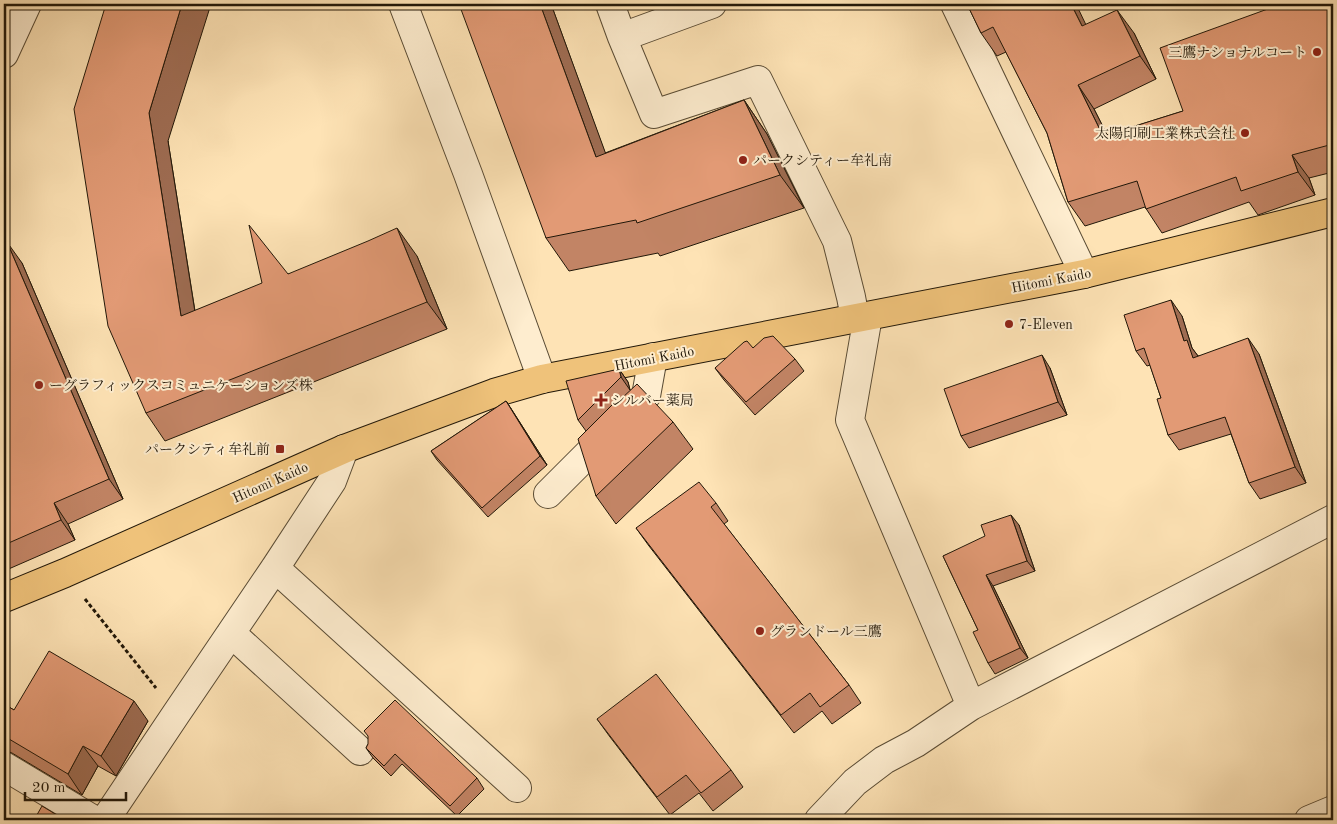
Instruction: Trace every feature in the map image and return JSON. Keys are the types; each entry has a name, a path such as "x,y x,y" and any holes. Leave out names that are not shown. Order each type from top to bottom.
{"main road":[{"name":"Hitomi Kaido","path":"4,598 65,573 344,449 494,393 542,379 1084,274 1333,212"}],"street":[{"path":"4,54 27,4"},
{"path":"403,4 468,174 542,379"},
{"path":"610,4 654,114 758,80 836,241 851,297 861,317 850,420 971,706"},
{"path":"622,38 712,4"},
{"path":"955,4 1084,274"},
{"path":"548,494 646,396 654,358"},
{"path":"105,820 332,482 344,449"},
{"path":"819,820 855,782 876,765 916,743 971,706 1333,519"},
{"path":"275,568 517,788"},
{"path":"231,633 360,751"},
{"path":"4,766 94,820"},
{"path":"1309,820 1333,810"}],"path":[{"path":"65,573 176,714"}],"building":[{"path":"106,4 182,4 149,113 181,316 262,283 249,225 288,274 397,228 427,302 146,413 108,326 74,109"},
{"name":"パークシティー牟礼南","path":"459,4 540,4 596,157 744,100 780,175 637,223 636,220 546,238"},
{"path":"967,4 1071,4 1082,26 1117,10 1140,56 1078,85 1103,136 1183,111 1160,48 1276,6 1275,4 1333,4 1333,144 1292,155 1298,172 1241,191 1236,177 1146,209 1137,181 1068,202 1047,133 993,27 981,33"},
{"name":"ーグラフィックスコミュニケーションズ株","path":"7,242 109,479 54,503 61,520 4,545 4,244"},
{"path":"1171,300 1184,341 1187,340 1193,358 1248,338 1295,467 1249,483 1225,417 1168,435 1157,399 1161,398 1144,348 1136,351 1124,315"},
{"path":"773,336 795,359 746,402 715,368 744,342 747,341 753,348 764,338"},
{"path":"1042,355 1058,402 961,436 944,389"},
{"path":"619,369 621,377 578,420 566,381"},
{"path":"637,384 673,422 596,496 578,439 619,398 620,400"},
{"path":"506,401 540,456 482,508 431,451"},
{"name":"グランドール三鷹","path":"699,482 716,503 711,507 849,685 820,707 810,693 781,715 636,528"},
{"path":"1011,515 1027,561 986,575 1020,648 988,663 973,632 978,630 943,556 985,536 981,525"},
{"path":"49,651 134,701 101,756 83,746 68,774 4,736 4,704 14,710"},
{"path":"656,674 731,770 701,793 686,775 657,797 597,719"},
{"path":"395,700 477,778 450,806 395,754 384,766 366,748 368,736 364,731"},
{"path":"42,806 65,820 34,820"}],"place":[{"name":"三鷹ナショナルコート","path":"1317,52"},
{"name":"太陽印刷工業株式会社","path":"1245,133"},
{"name":"パークシティー牟礼南","path":"743,160"},
{"name":"7-Eleven","path":"1009,324"},
{"name":"ーグラフィックスコミュニケーションズ株","path":"39,385"},
{"name":"シルバー薬局","path":"601,400"},
{"name":"パークシティ牟礼前","path":"280,449"},
{"name":"グランドール三鷹","path":"760,631"}]}
